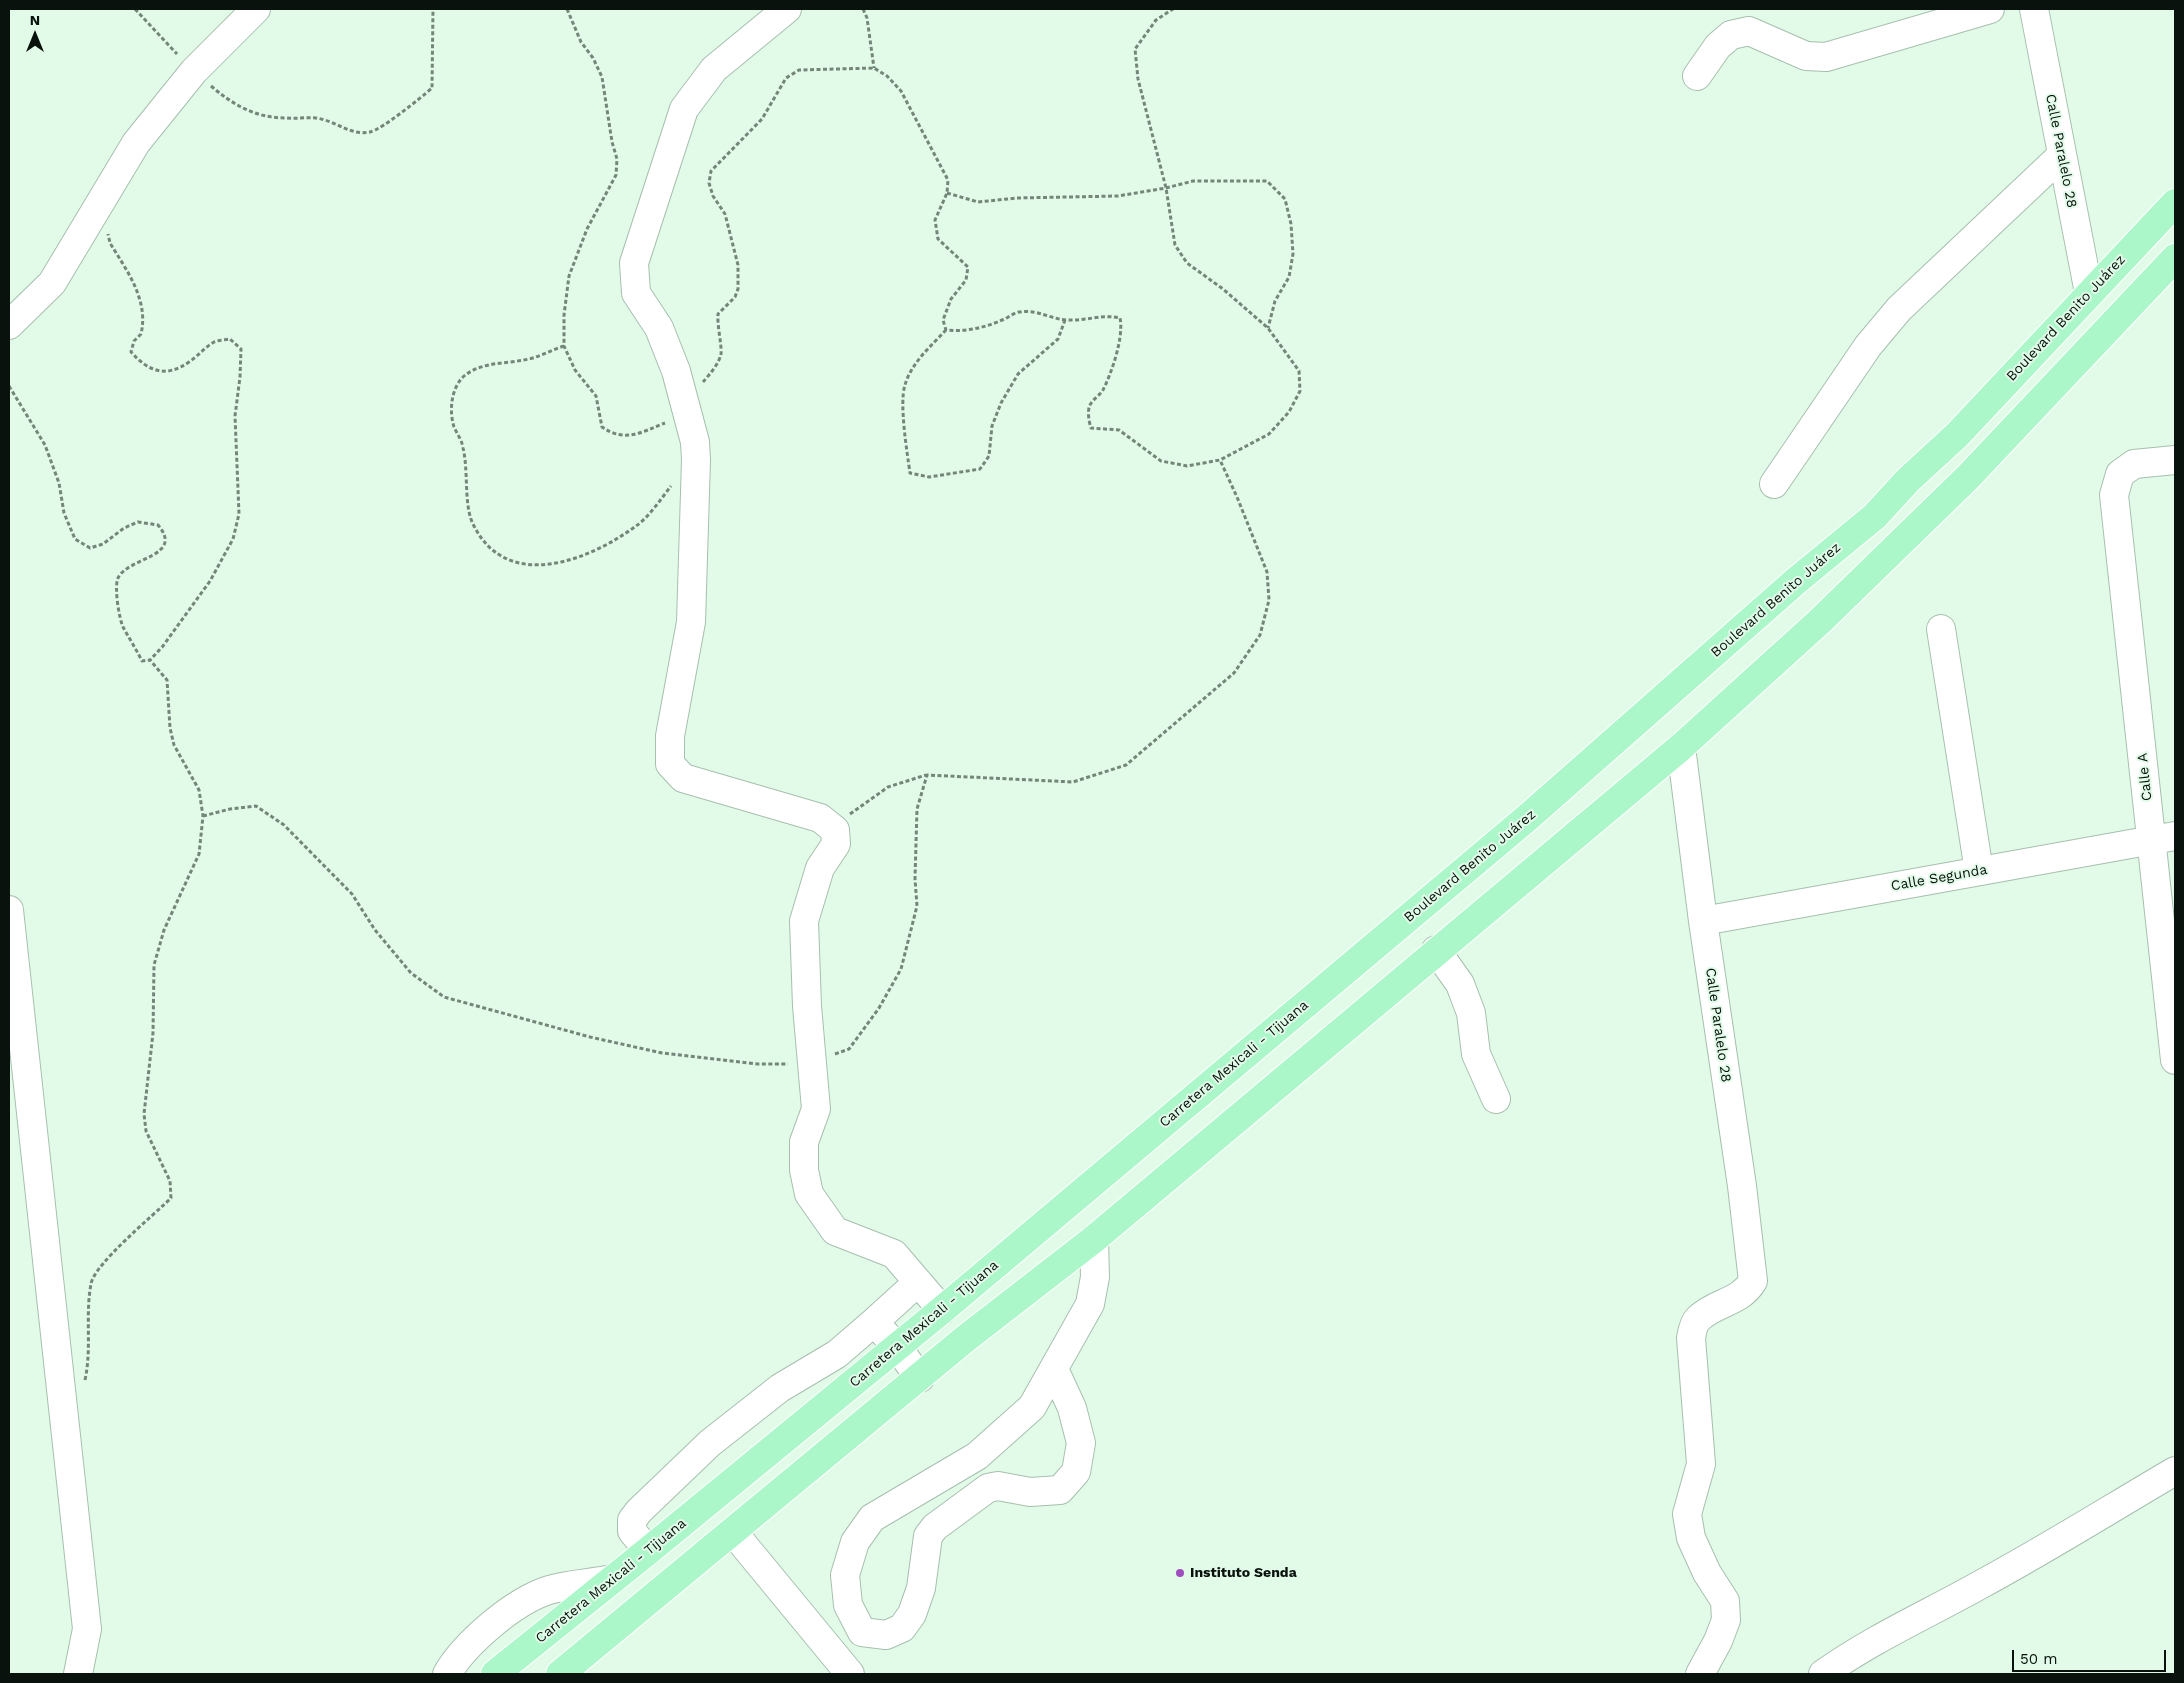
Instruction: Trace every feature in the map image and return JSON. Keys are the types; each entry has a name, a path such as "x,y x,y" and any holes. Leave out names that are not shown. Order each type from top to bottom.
{"main road":[{"name":"Boulevard Benito Juárez","path":"1348,968 1527,818 1796,581 1875,516 1908,480 1957,435 2175,203"},
{"path":"560,1674 965,1339 1094,1239 1436,950 1522,882 1681,747 1820,621 1968,477 2175,258"},
{"path":"1910,532 1906,516 1983,433 1994,416 2006,382"},
{"name":"Carretera Mexicali - Tijuana","path":"495,1674 942,1310 1348,968"}],"street":[{"path":"9,325 52,283 136,143 194,71 256,9"},
{"path":"787,9 714,69 684,109 634,263 636,294 658,328 676,371 695,442 691,622 670,736 670,764 682,778 820,818 835,830 836,844 820,868 804,921 807,1006 816,1109 804,1142 804,1170 809,1194 835,1231 894,1254 942,1310"},
{"path":"1697,76 1718,46 1731,35 1749,31 1806,56 1826,56 1990,9"},
{"name":"Calle Paralelo 28","path":"2034,9 2089,293"},
{"path":"1774,484 1868,346 1899,308 2062,155"},
{"name":"Calle A","path":"2175,460 2134,464 2120,474 2114,495 2164,838 2175,1060"},
{"path":"1941,629 1979,871"},
{"name":"Calle Paralelo 28","path":"1681,747 1703,921 1751,1253 1753,1281 1747,1291 1714,1308 1696,1320 1690,1338 1701,1464 1687,1514 1691,1538 1707,1573 1725,1601 1726,1620 1718,1641 1700,1674"},
{"name":"Calle Segunda","path":"1703,921 2164,838"},
{"path":"9,910 15,1028 63,1401 87,1629 78,1674"},
{"path":"1436,950 1460,984 1471,1013 1476,1054 1496,1099"},
{"path":"1054,1369 1072,1408 1081,1443 1076,1472 1060,1490 1030,1492 998,1486 988,1488 935,1527 928,1536 920,1588 912,1614 902,1628 886,1635 862,1632 848,1605 845,1575 855,1542 872,1518 977,1456 1032,1407 1090,1304 1095,1277 1094,1239"},
{"path":"648,1551 632,1531 632,1520 639,1511 710,1443 780,1388 837,1354 918,1282"},
{"path":"874,1322 897,1347 920,1378"},
{"path":"1823,1674 1849,1656 1934,1608 1978,1586 2175,1471"},
{"path":"732,1532 850,1674"},
{"path":"447,1674 454,1662 481,1635 508,1613 526,1602 549,1590 613,1579"}],"path":[{"path":"135,9 194,71 228,100 257,115 283,118 316,118 339,124 356,134 373,132 432,88 433,9"},
{"path":"567,9 581,42 593,58 602,77 612,142 617,159 616,175 587,229 569,276 564,315 564,346 575,370 596,396 602,427 615,436 638,434 666,423 712,372 721,355 718,314 735,297 738,289 738,265 725,214 713,196 709,183 711,171 762,119 779,93 786,78 799,70 874,68 887,76 900,91 948,180 947,193 935,220 938,238 968,266 966,280 951,299 943,320 946,330"},
{"path":"863,9 867,18 874,68"},
{"path":"946,330 962,332 1002,320 1016,312 1033,311 1065,320 1093,320 1110,315 1120,318 1122,329 1109,377 1102,392 1090,405 1088,420 1091,428 1119,430 1161,461 1187,466 1220,460 1269,434 1290,412 1300,391 1299,371 1268,328 1223,289 1187,263 1175,245 1166,188 1138,79 1135,49 1156,20 1172,9"},
{"path":"947,193 978,202 1017,198 1118,196 1194,181 1267,181 1285,199 1292,224 1293,254 1289,277 1275,301 1268,328"},
{"path":"9,386 45,445 59,483 64,513 75,539 90,548 103,544 124,528 138,522 158,525 164,532 165,542 159,554 126,567 118,579 117,595 123,626 142,661 150,660 163,646 210,581 234,539 239,514 235,416 240,377 241,349 230,339 216,341 190,362 173,371 154,370 139,361 131,352 134,341 141,334 144,312 137,291 110,243 100,203"},
{"path":"946,330 918,360 905,385 904,410 910,473 929,476 980,469 989,456 992,426 1001,403 1018,374 1058,339 1065,320"},
{"path":"564,346 526,360 493,363 473,370 462,378 454,392 452,416 463,445 467,468 468,513 474,527 485,543 508,560 535,566 571,560 603,548 637,525 666,493 680,473 696,460"},
{"path":"63,1401 85,1383 89,1360 91,1282 99,1267 171,1198 170,1181 146,1131 144,1114 153,1033 154,965 164,930 199,854 202,816 199,790 174,745 170,728 167,680 150,660"},
{"path":"835,830 854,811 888,786 927,775"}],"place":[{"name":"Instituto Senda","path":"1180,1573"}]}
